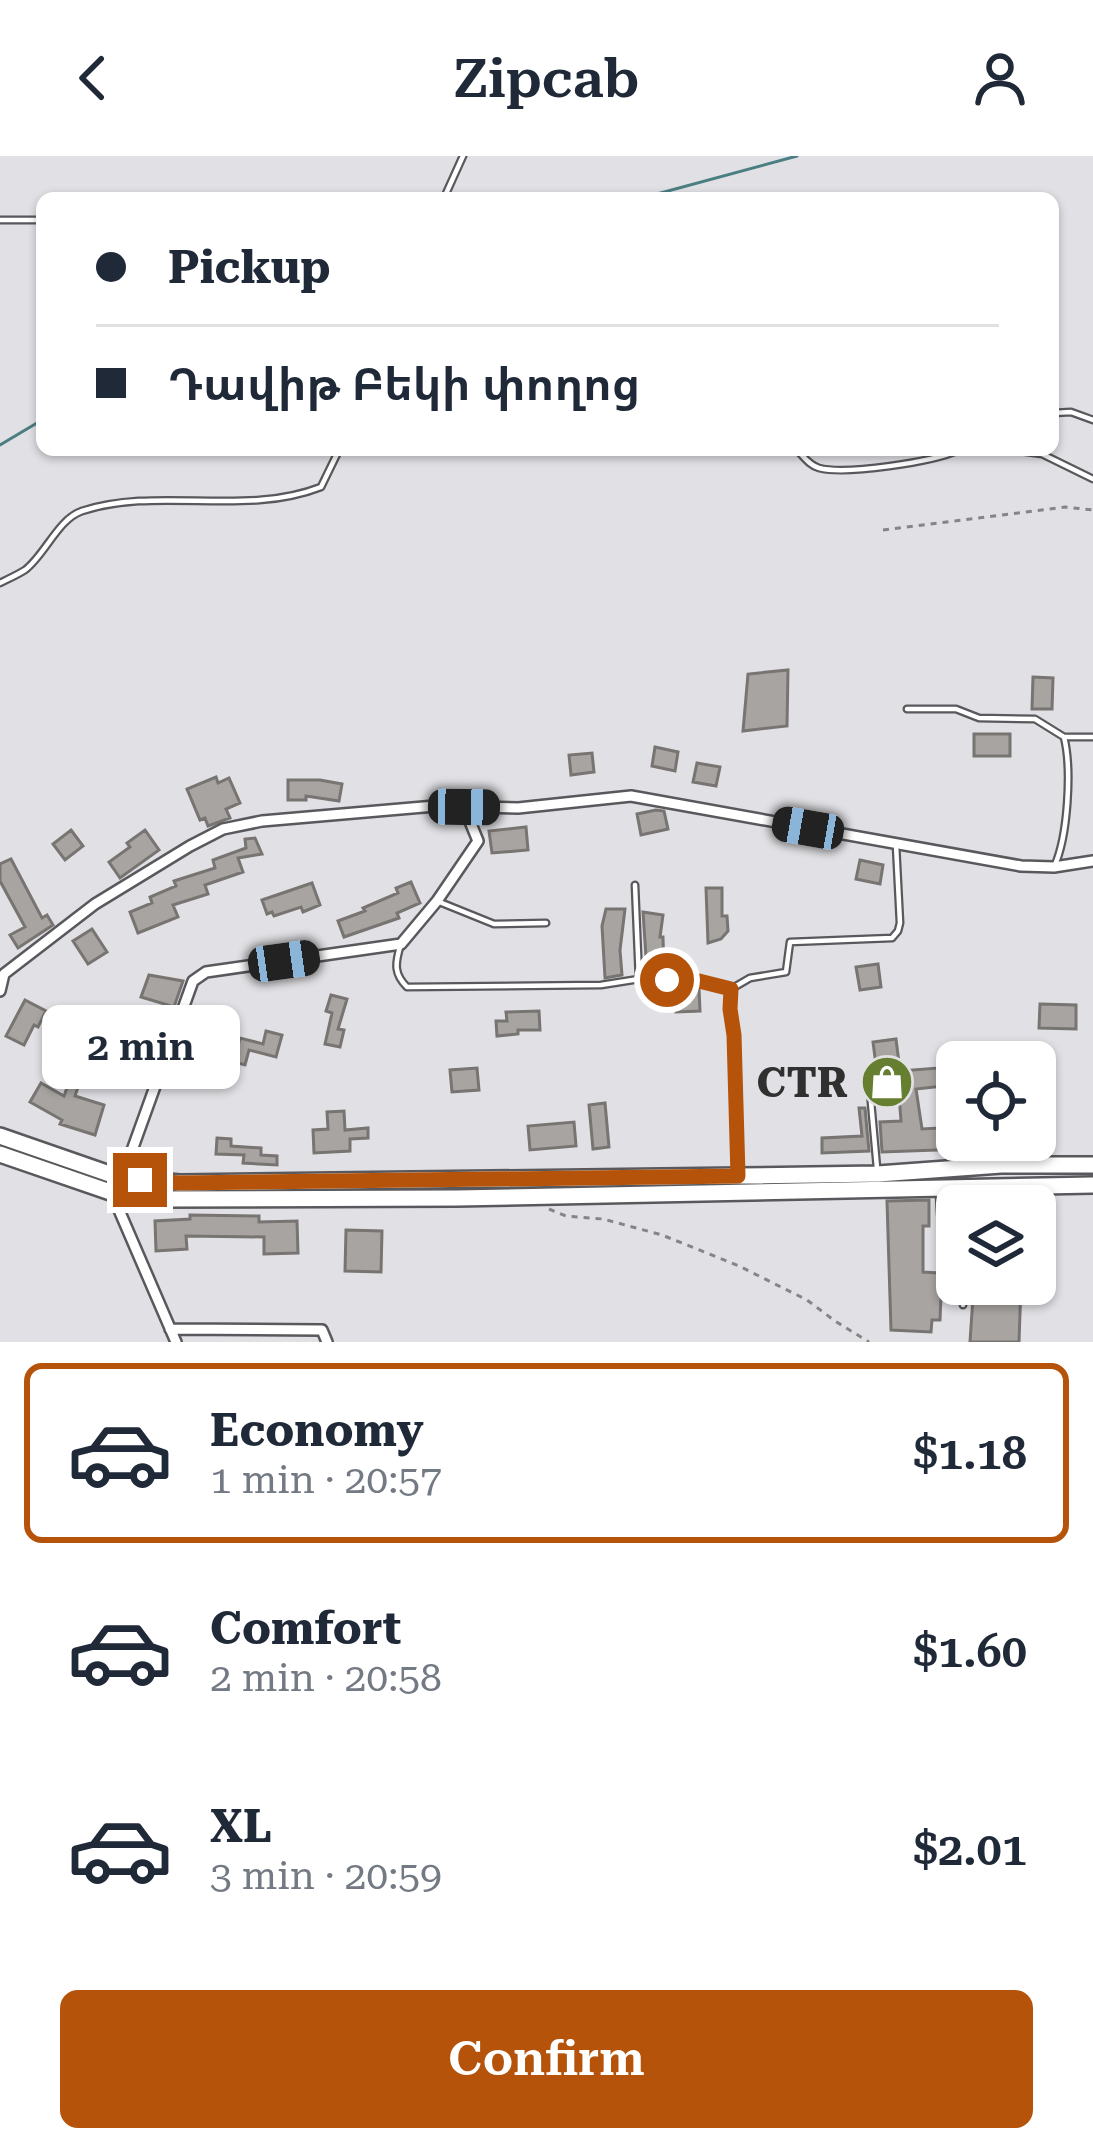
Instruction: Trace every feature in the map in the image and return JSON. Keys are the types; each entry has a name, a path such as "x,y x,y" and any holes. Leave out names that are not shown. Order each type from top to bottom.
{"main road":[{"path":"0,1136 120,1187 180,1183 627,1185 887,1178 1000,1165 1093,1165"},
{"path":"0,1154 183,1199 535,1195 738,1176 887,1178 936,1188"},
{"path":"1000,1165 1013,1172 1013,1179 1003,1185"},
{"path":"1056,1185 1093,1185"}],"street":[{"path":"0,991 2,973 95,904 223,829 262,821 435,806 518,808 631,796 1021,866 1093,861"},
{"path":"176,1342 119,1210 120,1187 193,981 206,972 401,944 437,902 478,841 464,807"},
{"path":"170,1329 322,1330 327,1342"}],"lane":[{"path":"447,192 463,156"},
{"path":"0,220 36,220"},
{"path":"1059,412 1093,420"},
{"path":"0,583 27,569 75,513 118,502 220,503 296,497 321,488 336,456"},
{"path":"803,456 822,469 841,469 947,456"},
{"path":"1046,456 1093,479"},
{"path":"907,709 956,709 980,718 1035,719 1064,737 1093,737"},
{"path":"1054,867 1061,852 1065,803 1068,753 1064,737"},
{"path":"401,944 394,965 407,987 601,985 639,979 695,980 731,989 751,978 786,972 790,942 892,938 900,923 896,843"},
{"path":"635,885 639,979"},
{"path":"437,902 494,924 546,922"},
{"path":"731,989 738,1176"},
{"path":"869,1080 887,1178"}],"path":[{"path":"883,530 1065,507 1093,510"},
{"path":"535,1195 566,1216 603,1219 662,1235 739,1266 808,1300 869,1342"}],"building":[{"path":"788,670 787,726 743,731 748,674"},
{"path":"1033,677 1053,678 1052,709 1032,709"},
{"path":"974,734 1010,734 1010,756 974,756"},
{"path":"655,747 678,752 675,771 652,766"},
{"path":"592,753 594,772 571,775 569,755"},
{"path":"697,763 720,767 716,786 693,782"},
{"path":"216,777 218,783 229,778 240,803 226,809 230,818 208,826 205,818 200,820 187,789"},
{"path":"288,780 342,784 339,801 306,796 306,800 288,800"},
{"path":"664,811 668,829 641,835 637,814"},
{"path":"526,827 528,850 492,853 489,831"},
{"path":"71,830 83,846 65,860 53,844"},
{"path":"145,830 159,850 120,878 109,862"},
{"path":"255,838 262,854 238,858 243,872 205,885 208,894 173,905 178,917 138,933 130,912 152,903 150,897 176,886 174,881 215,868 213,860 246,848 245,839"},
{"path":"11,859 42,918 47,915 53,925 18,948 10,935 25,927 0,881 0,864"},
{"path":"860,860 883,865 880,884 856,879"},
{"path":"411,882 420,903 397,913 399,918 344,937 338,921 365,911 363,908"},
{"path":"312,883 320,905 303,912 301,907 267,914 262,900"},
{"path":"706,888 722,888 722,916 727,916 728,931 708,943"},
{"path":"606,909 625,909 622,975 605,978 602,926"},
{"path":"643,912 663,915 664,973 647,972"},
{"path":"92,929 107,952 88,964 73,941"},
{"path":"878,964 881,987 860,990 856,967"},
{"path":"149,975 183,981 174,1007 141,997"},
{"path":"675,987 699,988 700,1011 676,1012"},
{"path":"331,995 347,999 338,1029 344,1030 340,1047 325,1044"},
{"path":"25,1000 46,1011 24,1045 6,1036"},
{"path":"1040,1004 1076,1005 1076,1029 1039,1028"},
{"path":"539,1011 540,1030 497,1036 496,1021 507,1021 506,1012"},
{"path":"111,1013 141,1023 133,1046 103,1036"},
{"path":"266,1031 282,1035 276,1057 249,1050 245,1065 234,1062 240,1038 263,1044"},
{"path":"896,1039 900,1071 936,1068 936,1087 916,1089 922,1129 936,1128 936,1150 882,1152 880,1122 901,1121 898,1082 876,1085 870,1073 877,1073 873,1042"},
{"path":"78,1058 87,1061 75,1096 104,1105 95,1135 60,1124 62,1120 30,1102 41,1083 64,1096"},
{"path":"477,1068 479,1090 452,1092 450,1070"},
{"path":"605,1103 609,1147 593,1149 589,1105"},
{"path":"859,1108 865,1108 869,1151 822,1153 822,1138 862,1136"},
{"path":"344,1111 345,1130 368,1128 368,1138 350,1139 350,1151 314,1153 313,1130 328,1129 327,1112"},
{"path":"574,1122 576,1146 530,1150 528,1126"},
{"path":"217,1138 231,1139 231,1146 261,1148 261,1155 277,1156 277,1165 243,1163 244,1155 216,1154"},
{"path":"929,1200 929,1226 923,1226 923,1272 936,1273 936,1305 941,1305 940,1320 932,1320 931,1332 891,1330 887,1201"},
{"path":"190,1215 297,1221 298,1253 264,1254 264,1237 186,1236 187,1249 156,1251 155,1221 190,1219"},
{"path":"346,1230 382,1231 381,1272 345,1271"},
{"path":"972,1305 1020,1305 1019,1342 970,1342"}],"waterway":[{"path":"664,192 797,156"},
{"path":"0,445 36,424"}],"place":[{"name":"CTR","path":"887,1082"}],"route":[{"path":"140,1180 738,1176 731,989 695,980 667,980"}]}
